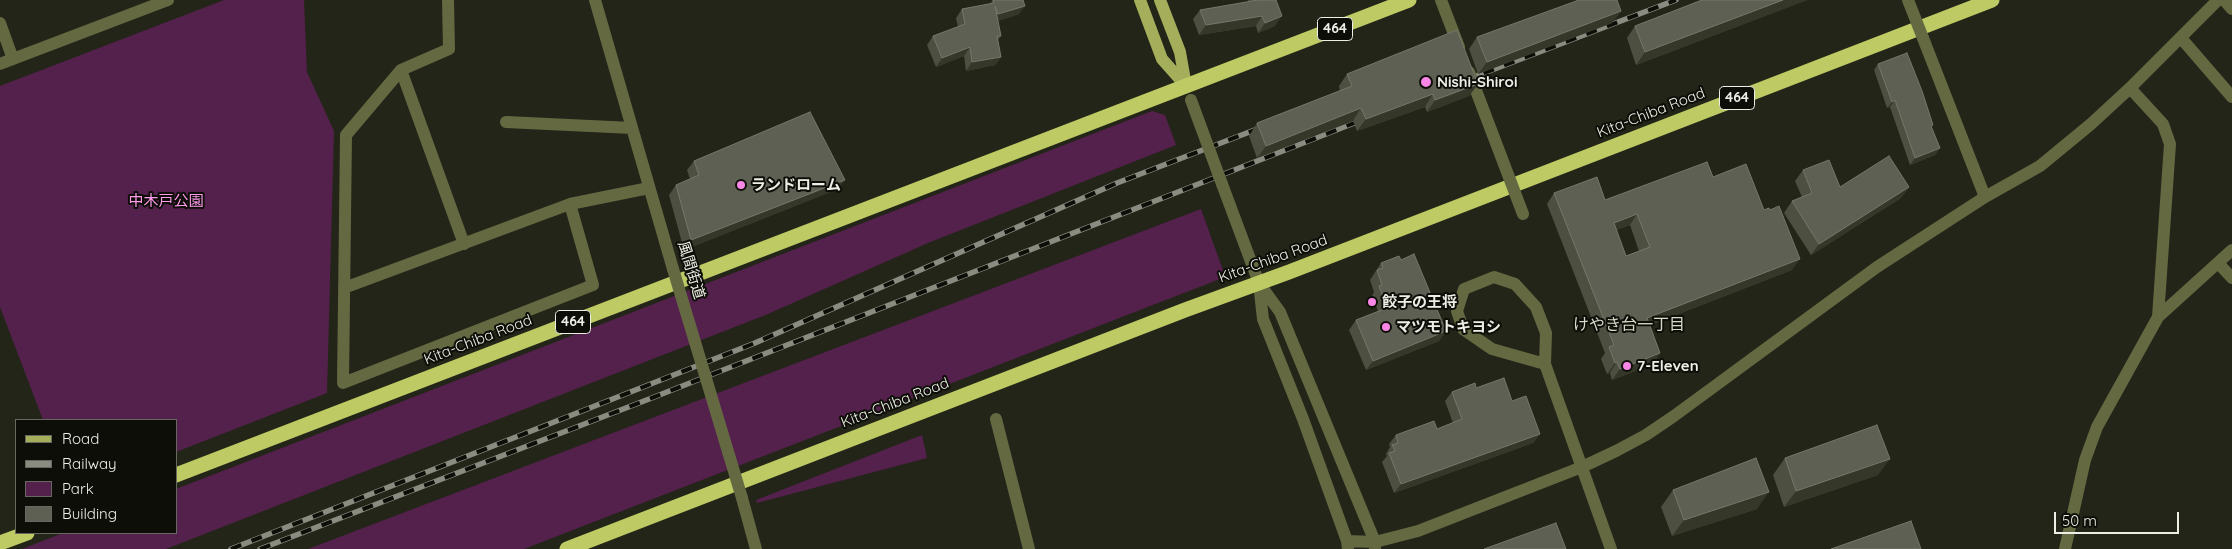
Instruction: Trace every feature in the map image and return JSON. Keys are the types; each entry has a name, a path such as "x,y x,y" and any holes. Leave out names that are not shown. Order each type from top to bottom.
{"highway":[{"name":"Kita-Chiba Road","path":"178,474 1188,93 1409,0"},
{"name":"Kita-Chiba Road","path":"567,549 1992,0"},
{"path":"0,543 24,534"}],"main road":[{"path":"1140,0 1162,59 1188,93"},
{"path":"1160,0 1180,52 1188,93"}],"street":[{"path":"0,64 168,0"},
{"path":"448,0 449,49 400,70 346,135 343,383 593,285 570,204"},
{"name":"風間街道","path":"595,0 756,549"},
{"path":"1442,0 1523,214"},
{"path":"1908,0 1985,198"},
{"path":"1188,93 1259,283 1263,319 1303,419 1347,545 1375,546 1582,467 1646,435 1877,267 1985,198 2040,166 2130,88 2218,0"},
{"path":"2224,0 2232,9"},
{"path":"0,23 13,59"},
{"path":"2180,38 2232,97"},
{"path":"400,70 464,244"},
{"path":"2130,88 2163,124 2170,144 2158,317"},
{"path":"506,122 632,128"},
{"path":"344,288 570,204 649,188"},
{"path":"2065,549 2084,460 2097,427 2158,317 2232,250"},
{"path":"2218,263 2232,278"},
{"path":"1546,364 1492,349 1464,329 1457,311 1464,289 1494,277 1515,284 1536,307 1546,333 1546,364 1611,549"},
{"path":"1259,283 1280,312 1375,546"},
{"path":"996,419 1029,549"}],"green space":[{"name":"中木戸公園","path":"224,0 304,0 307,72 334,131 327,393 178,451 178,419 43,419 0,307 0,86"},
{"path":"1152,111 1165,115 1176,145 928,243 768,314 166,549 22,549 60,534 178,534 178,488"},
{"path":"1201,209 1224,273 1220,279 524,549 308,549"},
{"path":"922,435 927,458 757,503 756,500"}],"building":[{"path":"993,0 1023,0 1025,6 998,14 995,6 1001,36 997,36 1001,57 972,62 970,47 942,58 933,36 965,24 962,9 994,3"},
{"path":"1258,0 1276,0 1282,16 1265,23 1262,16 1206,25 1200,10"},
{"path":"1579,0 1617,0 1621,11 1487,62 1477,37"},
{"path":"1702,0 1783,0 1645,52 1635,26"},
{"path":"1457,30 1478,84 1435,100 1433,94 1366,119 1361,108 1266,146 1257,123 1352,86 1347,74"},
{"path":"1907,53 1922,91 1933,125 1931,126 1940,148 1915,158 1895,100 1892,102 1878,64"},
{"path":"810,112 845,180 691,240 676,185 699,175 694,161"},
{"path":"1889,156 1909,187 1819,244 1792,201 1812,193 1803,170 1829,160 1840,187"},
{"path":"1707,162 1713,177 1746,164 1764,210 1769,208 1770,210 1779,206 1800,259 1647,318 1660,353 1620,369 1617,362 1615,363 1609,347 1614,345 1554,193 1597,177 1605,200","holes":["1637,214 1650,247 1626,256 1614,223"]},
{"path":"1414,254 1446,331 1373,361 1356,320 1387,308 1379,286 1382,285 1377,270 1383,268 1381,263 1399,256 1401,260"},
{"path":"1504,378 1512,401 1526,396 1540,434 1401,484 1389,453 1395,451 1392,445 1398,443 1396,435 1434,421 1437,429 1462,419 1452,392 1475,383 1476,388"},
{"path":"1877,425 1890,459 1796,491 1785,458"},
{"path":"1756,458 1769,492 1684,520 1673,490"},
{"path":"1911,521 1921,549 1831,549"},
{"path":"1556,523 1566,549 1484,549"}],"railway":[{"path":"1463,81 1676,0"},
{"path":"260,549 1367,118"},
{"path":"231,549 755,343 1117,183 1265,126"}],"place":[{"name":"Nishi-Shiroi","path":"1426,82"},
{"name":"ランドローム","path":"741,185"},
{"name":"餃子の王将","path":"1372,302"},
{"name":"マツモトキヨシ","path":"1386,327"},
{"name":"7-Eleven","path":"1627,366"}],"district":[{"name":"けやき台一丁目","path":"1629,325"}]}
